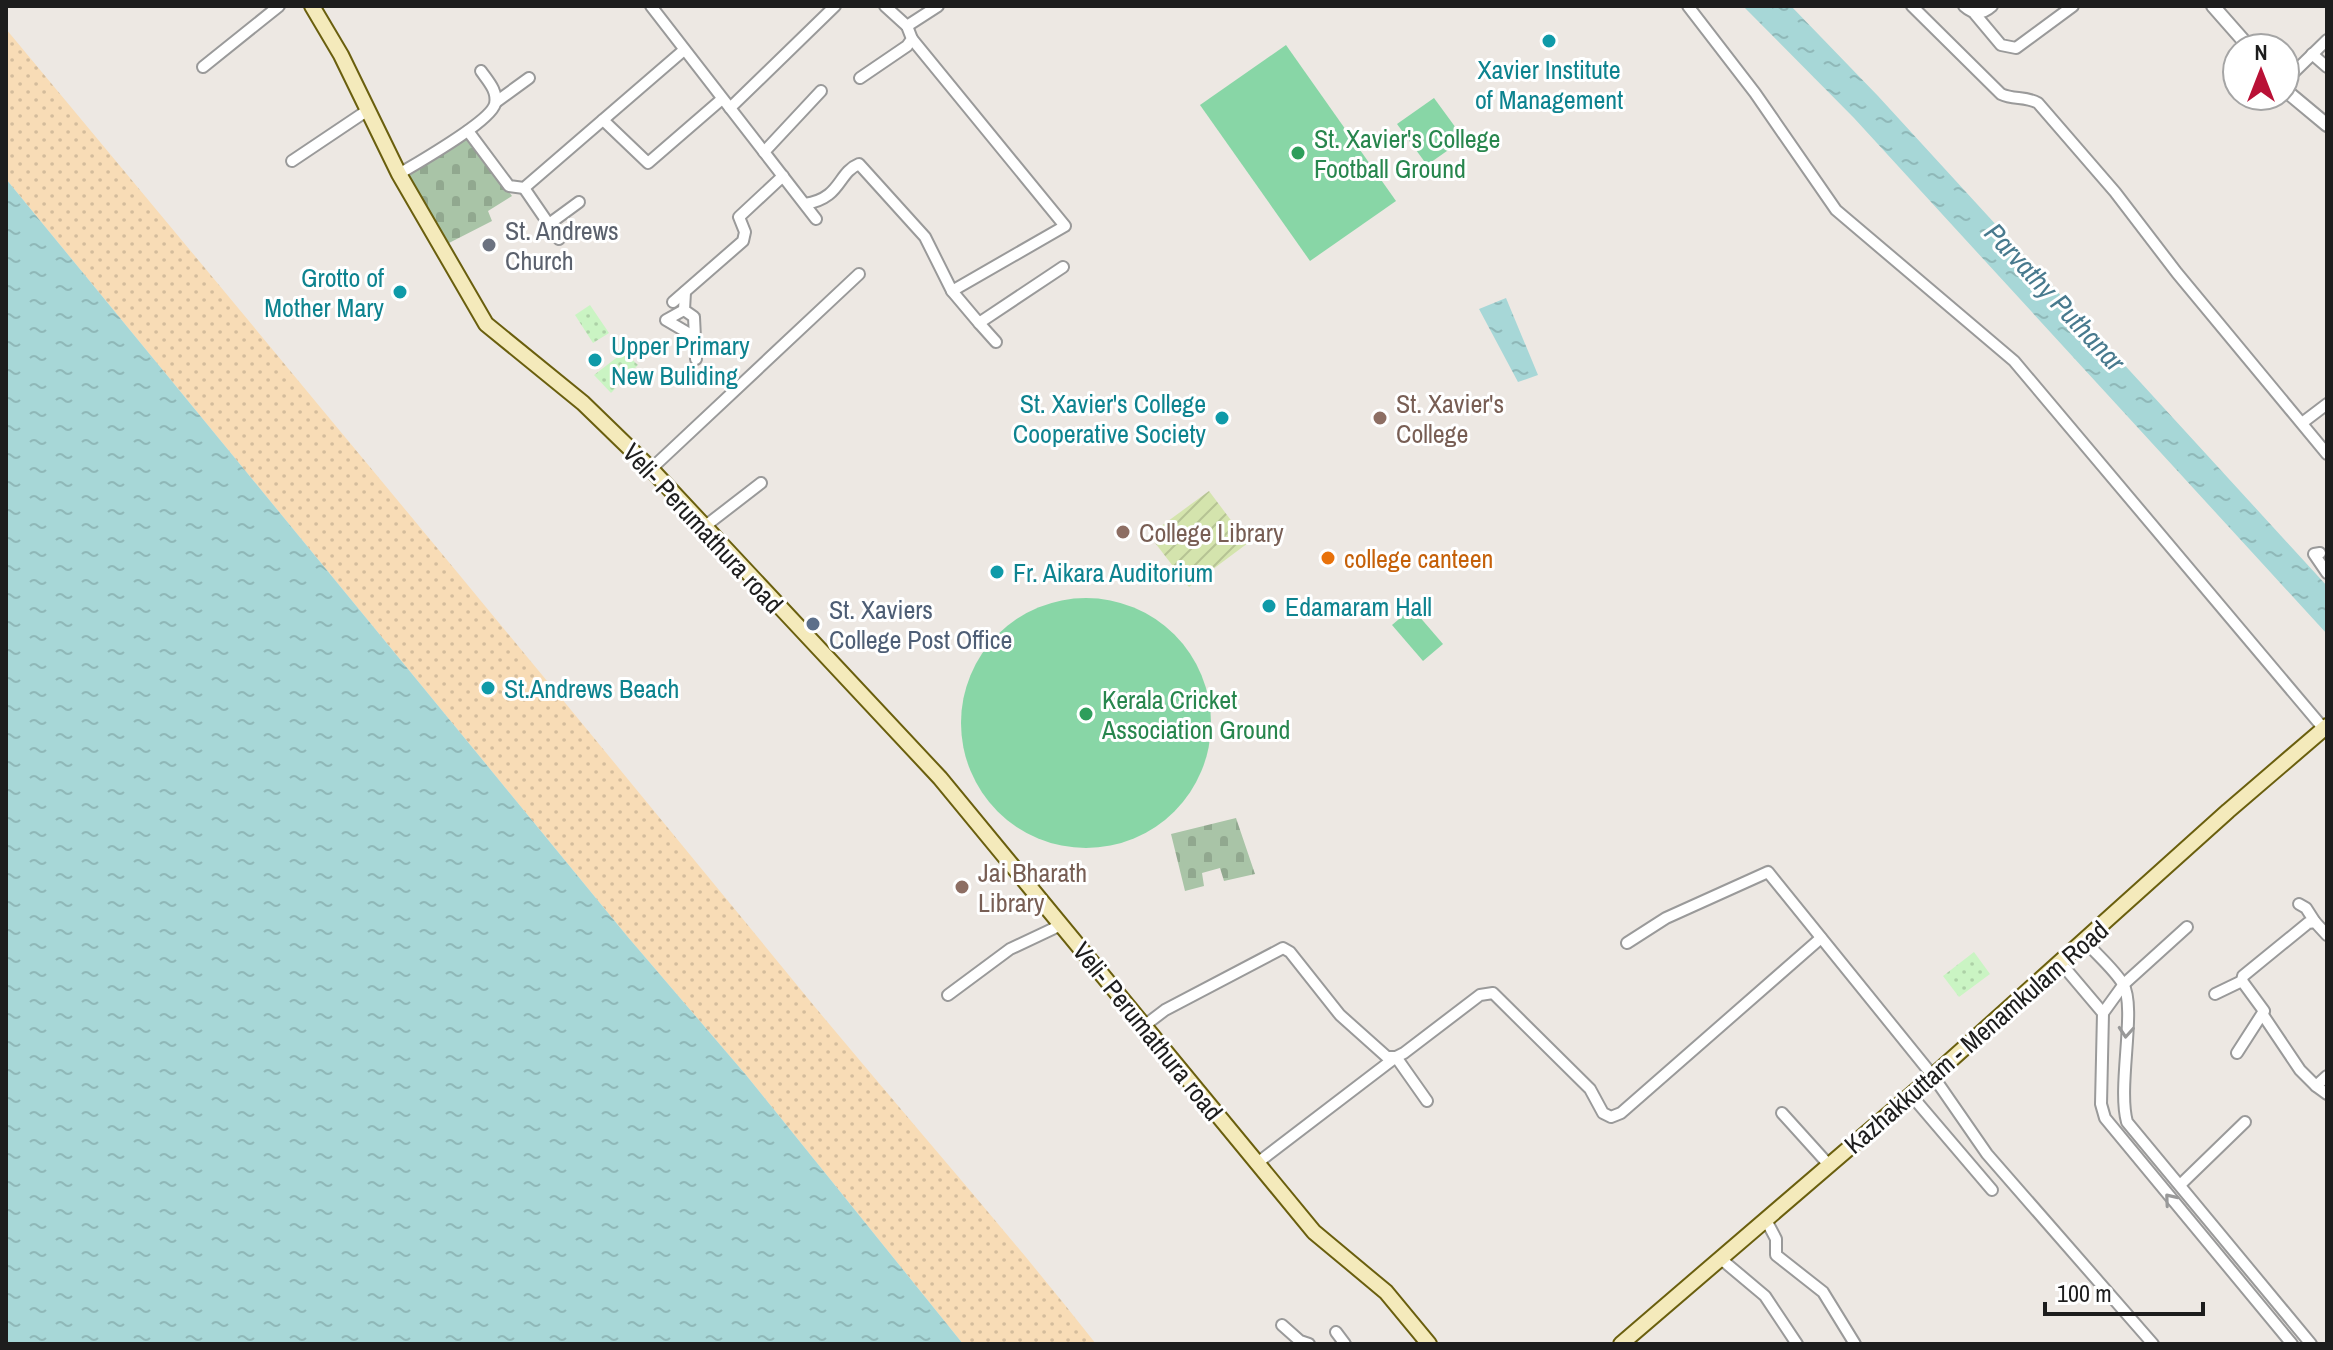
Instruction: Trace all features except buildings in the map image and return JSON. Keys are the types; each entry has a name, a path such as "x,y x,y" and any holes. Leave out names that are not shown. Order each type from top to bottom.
{"main road":[{"name":"Veli- Perumathura road","path":"312,6 341,55 399,174 486,324 583,403 651,469 940,778 1314,1232 1386,1292 1429,1344"},
{"name":"Kazhakkuttam - Menamkulam Road","path":"1621,1344 1933,1076 2228,811 2326,728"}],"street":[{"path":"203,67 279,6"},
{"path":"651,6 816,219"},
{"path":"730,108 835,6"},
{"path":"860,78 907,46 912,39 913,34 907,26 885,6"},
{"path":"907,26 938,6"},
{"path":"1688,6 1755,93 1836,210 2014,361 2326,728"},
{"path":"1912,6 2001,94 2010,98 2029,98 2038,103 2115,192 2177,273 2327,454"},
{"path":"1964,6 1975,14 2001,45 2016,48 2073,6"},
{"path":"1975,14 1992,6"},
{"path":"2213,6 2236,32"},
{"path":"912,39 1065,226 952,291"},
{"path":"2301,65 2327,40"},
{"path":"524,188 684,50"},
{"path":"2312,54 2327,67"},
{"path":"481,71 494,89 496,102"},
{"path":"399,174 468,131 492,110 496,102 529,78"},
{"path":"764,152 821,91"},
{"path":"603,120 648,163 722,99"},
{"path":"2301,103 2327,125"},
{"path":"292,161 368,110"},
{"path":"468,131 509,186 524,188 559,239"},
{"path":"805,204 821,201 843,182 851,167 859,164 925,237 952,291 996,342"},
{"path":"673,302 743,241 745,232 739,217 783,176"},
{"path":"549,224 579,202"},
{"path":"979,323 1063,267"},
{"path":"651,469 859,274"},
{"path":"684,310 685,292"},
{"path":"684,310 694,317 696,359"},
{"path":"684,310 666,320 695,337"},
{"path":"2302,423 2327,404"},
{"path":"704,527 761,483"},
{"path":"2320,553 2314,554 2327,573"},
{"path":"1627,943 1666,918 1768,872 1933,1076 1987,1154 2153,1344"},
{"path":"2299,904 2306,908 2327,935"},
{"path":"2215,994 2242,981 2243,976 2303,927 2315,922"},
{"path":"948,995 1010,949 1061,925"},
{"path":"2187,927 2124,984 2103,1013 2101,1104 2105,1118 2292,1344"},
{"path":"1256,1164 1480,995 1493,993 1590,1089 1603,1113 1616,1117 1821,938"},
{"path":"2085,941 2124,984 2128,1001 2123,1101 2127,1122 2311,1344"},
{"path":"1144,1026 1165,1010 1283,948 1290,952 1340,1015 1382,1054 1396,1057 1427,1101"},
{"path":"2059,961 2103,1013"},
{"path":"2242,981 2263,1008 2263,1015 2300,1070 2327,1094"},
{"path":"2237,1053 2263,1015"},
{"path":"2316,1086 2327,1076"},
{"path":"1911,1095 1992,1190"},
{"path":"1782,1113 1829,1165"},
{"path":"2180,1185 2245,1122"},
{"path":"2191,1224 2203,1213"},
{"path":"1766,1220 1776,1239 1776,1255 1823,1292 1855,1344"},
{"path":"1721,1259 1765,1296 1797,1344"},
{"path":"1282,1325 1300,1341 1309,1344"},
{"path":"1336,1332 1345,1344"}],"sand":[{"name":"St.Andrews Beach","path":"6,29 1096,1344 963,1344 746,1075 627,936 6,179"}],"green space":[{"name":"St. Xavier's College Football Ground","path":"1286,45 1396,201 1310,261 1200,105"},
{"path":"1434,98 1464,139 1427,165 1397,124"},
{"path":"465,138 473,143 512,196 488,211 492,221 449,243 408,174"},
{"path":"590,305 609,333 593,343 575,315"},
{"path":"624,352 638,365 611,393 594,375"},
{"path":"1209,491 1248,543 1189,587 1149,535"},
{"name":"Kerala Cricket Association Ground","path":"1086,598 1110,600 1134,607 1165,626 1183,644 1202,675 1209,699 1209,747 1202,771 1183,802 1165,820 1134,839 1110,846 1086,848 1062,846 1038,839 1007,820 989,802 970,771 963,747 961,723 963,699 970,675 989,644 1007,626 1038,607 1062,600"},
{"path":"1412,608 1443,644 1423,661 1392,625"},
{"path":"1236,818 1255,874 1224,881 1220,868 1202,873 1204,886 1185,891 1171,834"},
{"path":"1974,952 1990,974 1959,997 1943,976"}],"water":[{"name":"Parvathy Puthanar","path":"1743,6 1791,6 1878,96 2327,586 2327,634 1854,118"},
{"path":"6,179 627,936 746,1075 963,1344 6,1344"},
{"path":"1506,298 1538,375 1518,382 1479,309"}],"place":[{"name":"Xavier Institute of Management","path":"1549,41"},
{"name":"St. Xavier's College Football Ground","path":"1298,153"},
{"name":"St. Andrews Church","path":"489,245"},
{"name":"Grotto of Mother Mary","path":"400,292"},
{"name":"Upper Primary New Buliding","path":"595,360"},
{"name":"St. Xavier's College Cooperative Society","path":"1222,418"},
{"name":"St. Xavier's College","path":"1380,418"},
{"name":"College Library","path":"1123,532"},
{"name":"college canteen","path":"1328,558"},
{"name":"Fr. Aikara Auditorium","path":"997,572"},
{"name":"Edamaram Hall","path":"1269,606"},
{"name":"St. Xaviers College Post Office","path":"813,624"},
{"name":"St.Andrews Beach","path":"488,688"},
{"name":"Kerala Cricket Association Ground","path":"1086,714"},
{"name":"Jai Bharath Library","path":"962,887"}]}
